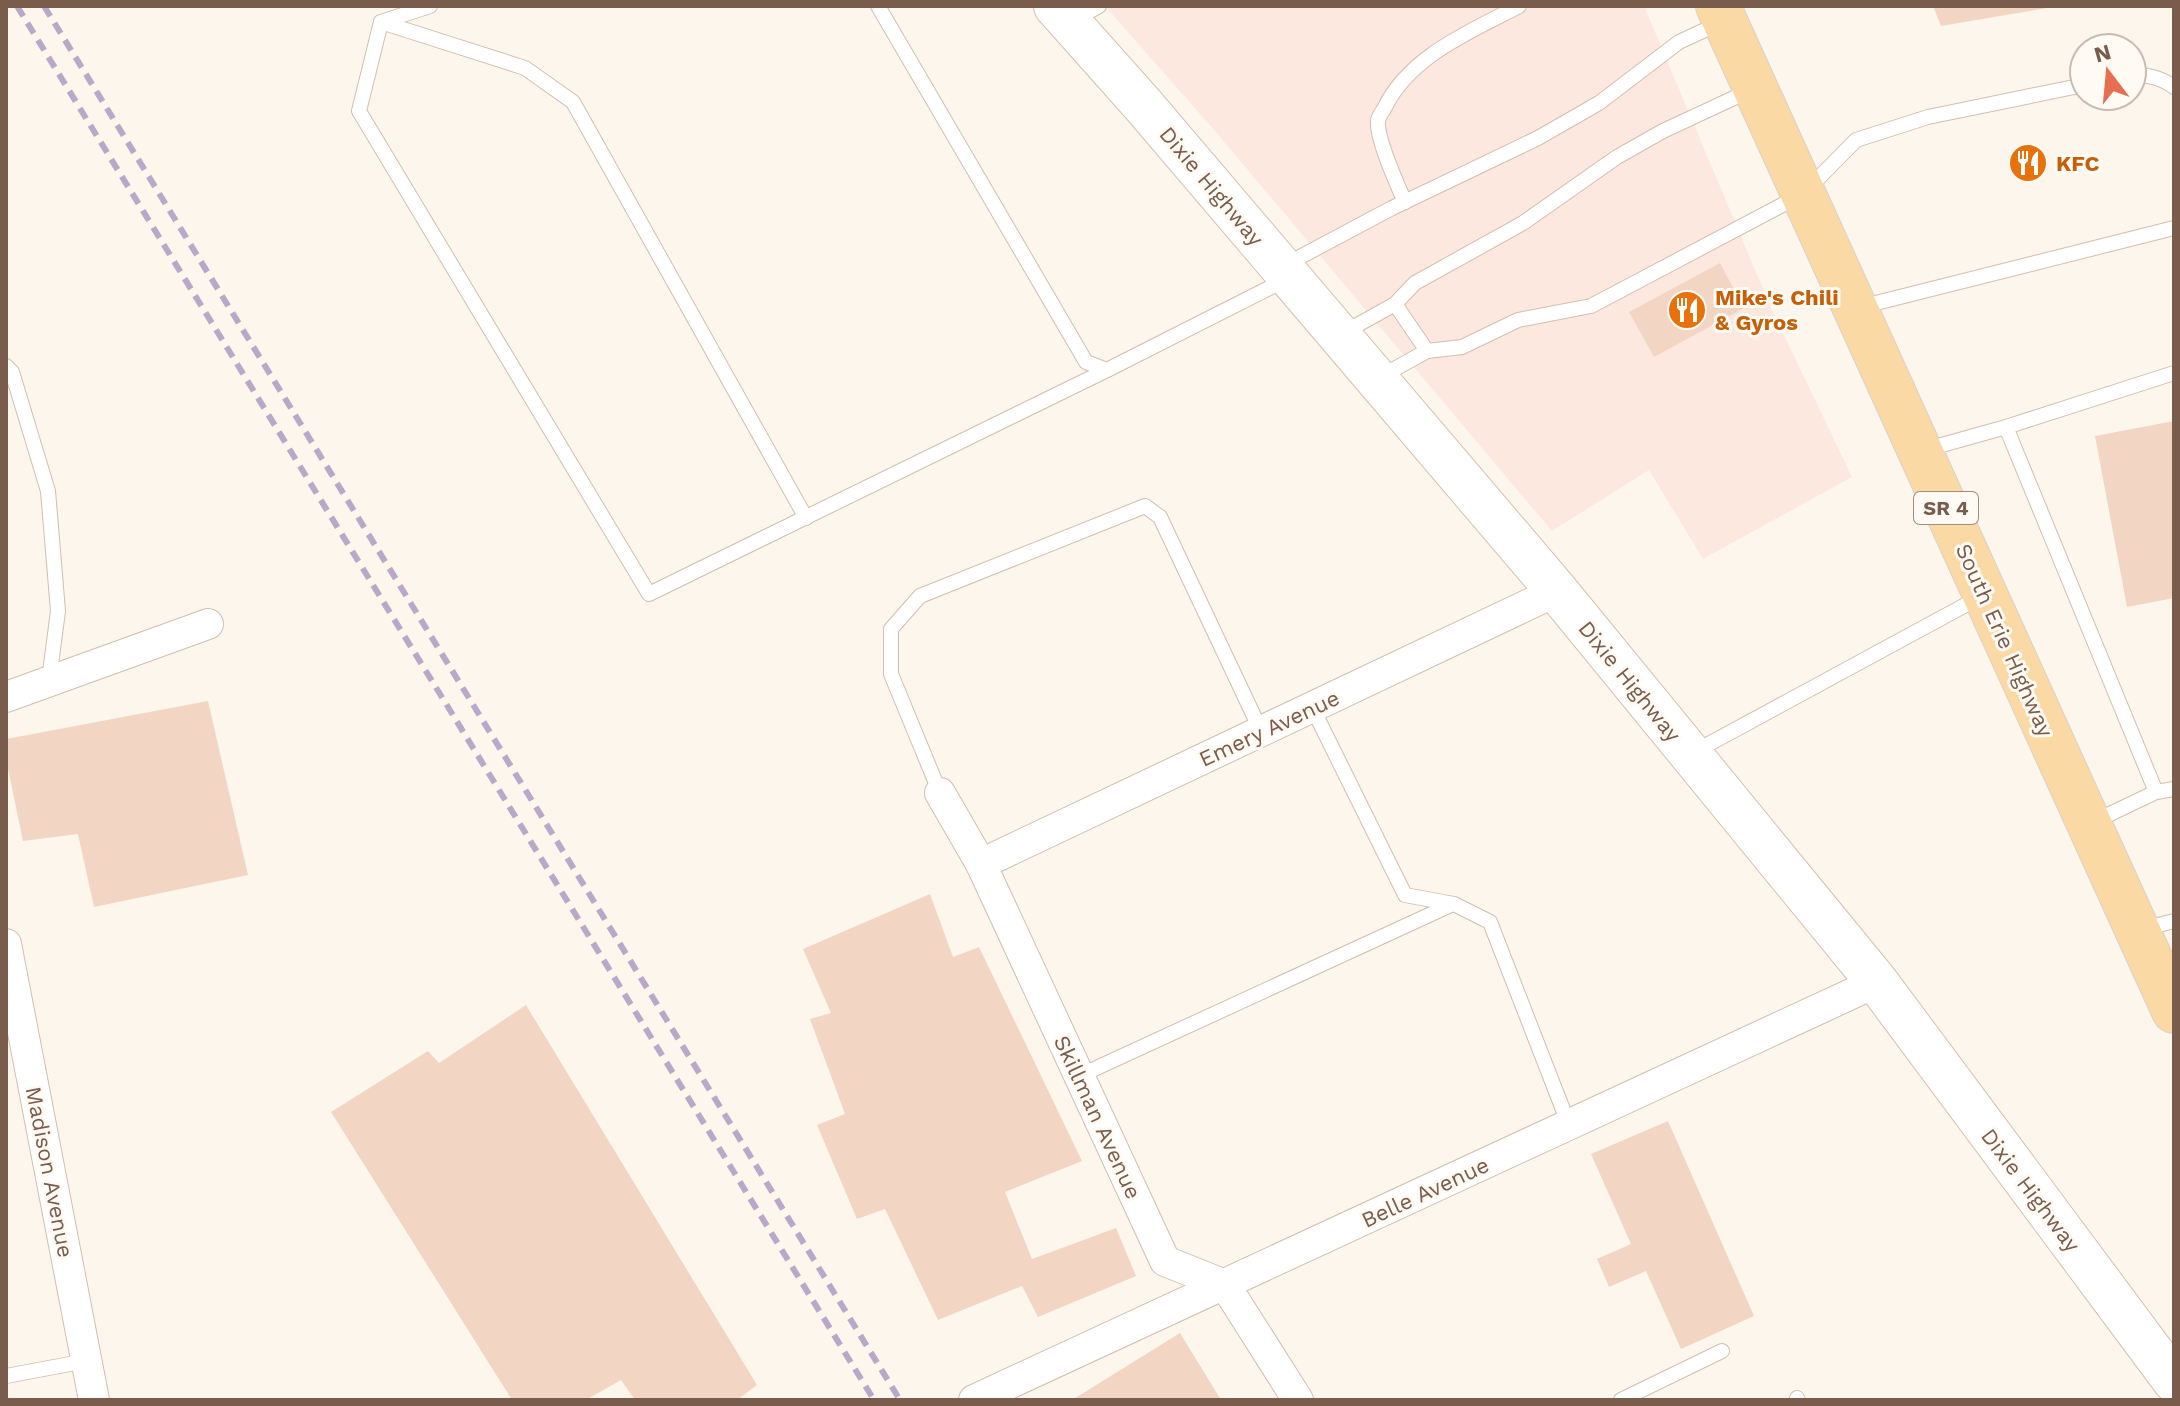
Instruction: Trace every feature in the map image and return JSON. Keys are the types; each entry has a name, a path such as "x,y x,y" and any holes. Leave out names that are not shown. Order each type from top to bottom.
{"main road":[{"name":"South Erie Highway","path":"1721,14 2089,824 2156,926 2174,1011"}],"street":[{"name":"Dixie Highway","path":"1075,11 1285,272 1557,591 1877,982 2174,1381"},
{"name":"Emery Avenue","path":"981,864 1557,591"},
{"path":"6,697 208,624"},
{"name":"Skillman Avenue","path":"940,793 981,864 1165,1261 1225,1285"},
{"name":"Madison Avenue","path":"6,944 12,999 94,1400"},
{"name":"Belle Avenue","path":"974,1400 1877,982"},
{"path":"1225,1285 1298,1400"}],"lane":[{"path":"381,22 430,6"},
{"path":"878,6 1086,362 1107,370"},
{"path":"1405,202 1385,152 1378,120 1391,94 1410,72 1449,44 1519,6"},
{"path":"381,22 359,111 649,594 1107,370 1405,202 1538,138 1599,103 1721,14"},
{"path":"381,22 525,68 573,102 806,518"},
{"path":"2148,76 2165,80 2174,87"},
{"path":"1339,335 1395,304 1415,283 1523,223 1617,157 1663,131 1755,88"},
{"path":"1376,379 1427,351 1462,347 1518,320 1591,306 1803,194 1856,140 1928,117 2068,88"},
{"path":"1855,308 2174,228"},
{"path":"1395,304 1427,351"},
{"path":"6,366 12,372 48,491 58,611 49,681"},
{"path":"1920,451 2174,373"},
{"path":"2006,427 2156,792"},
{"path":"940,793 891,674 891,629 920,596 1145,506 1160,517 1261,731"},
{"path":"1690,754 1985,594"},
{"path":"1312,707 1405,895 1454,904 1490,922 1569,1125"},
{"path":"2089,824 2156,792 2174,789"},
{"path":"1079,1076 1454,904"},
{"path":"1621,1400 1722,1351"},
{"path":"6,1376 86,1361"}],"shaded area":[{"path":"1105,6 1644,6 1772,310 1852,477 1703,559 1649,470 1552,531 1215,131"}],"building":[{"path":"1933,6 2047,6 2047,8 1941,26"},
{"name":"Mike's Chili & Gyros","path":"1720,263 1744,308 1654,357 1629,312"},
{"path":"2174,421 2174,598 2127,607 2095,436"},
{"path":"208,701 248,875 94,907 78,834 23,841 6,759 6,739"},
{"path":"930,894 953,957 979,947 1082,1161 1005,1192 1032,1259 1116,1228 1136,1276 1038,1317 1022,1286 938,1320 885,1209 857,1219 817,1125 845,1114 810,1019 831,1013 803,949"},
{"path":"526,1005 757,1385 737,1400 635,1400 621,1380 586,1400 512,1400 331,1112 428,1051 439,1063"},
{"path":"1668,1121 1754,1316 1681,1349 1646,1271 1609,1287 1597,1259 1631,1244 1591,1154"},
{"path":"1180,1333 1221,1400 1072,1400"}],"railway":[{"path":"17,6 874,1400"},
{"path":"44,6 900,1400"}],"place":[{"name":"KFC","path":"2028,163"},
{"name":"Mike's Chili & Gyros","path":"1687,310"}]}
